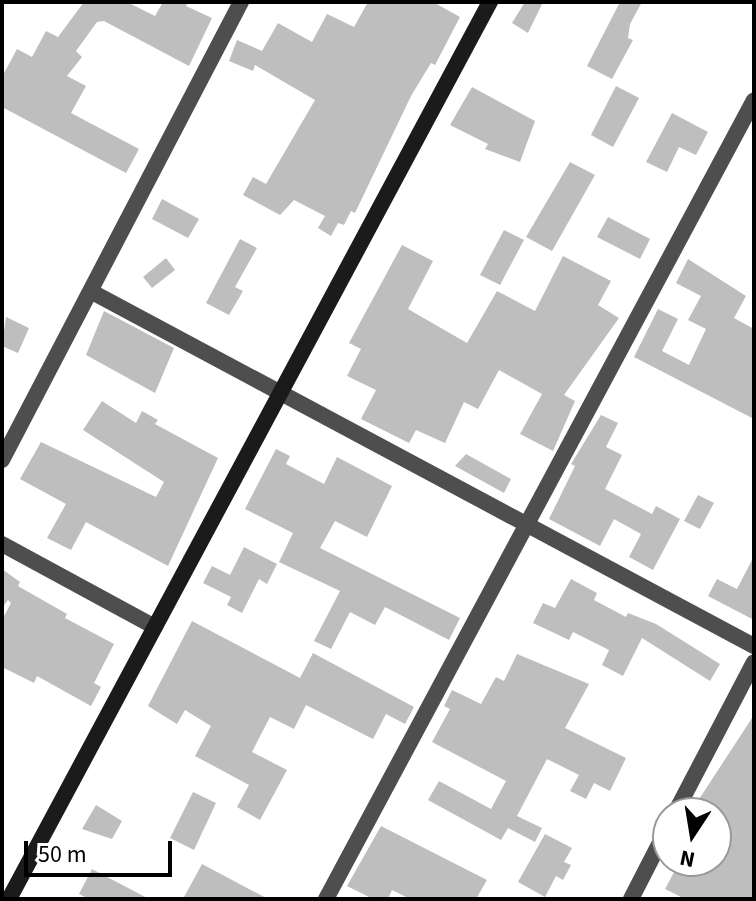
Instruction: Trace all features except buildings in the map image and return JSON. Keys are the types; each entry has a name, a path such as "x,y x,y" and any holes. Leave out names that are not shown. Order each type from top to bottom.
{"street":[{"path":"2,460 241,2"},
{"path":"9,899 490,2"},
{"path":"326,899 754,100"},
{"path":"92,292 754,646"},
{"path":"2,544 155,627"},
{"path":"683,797 754,662"},
{"path":"631,899 652,858"}]}
